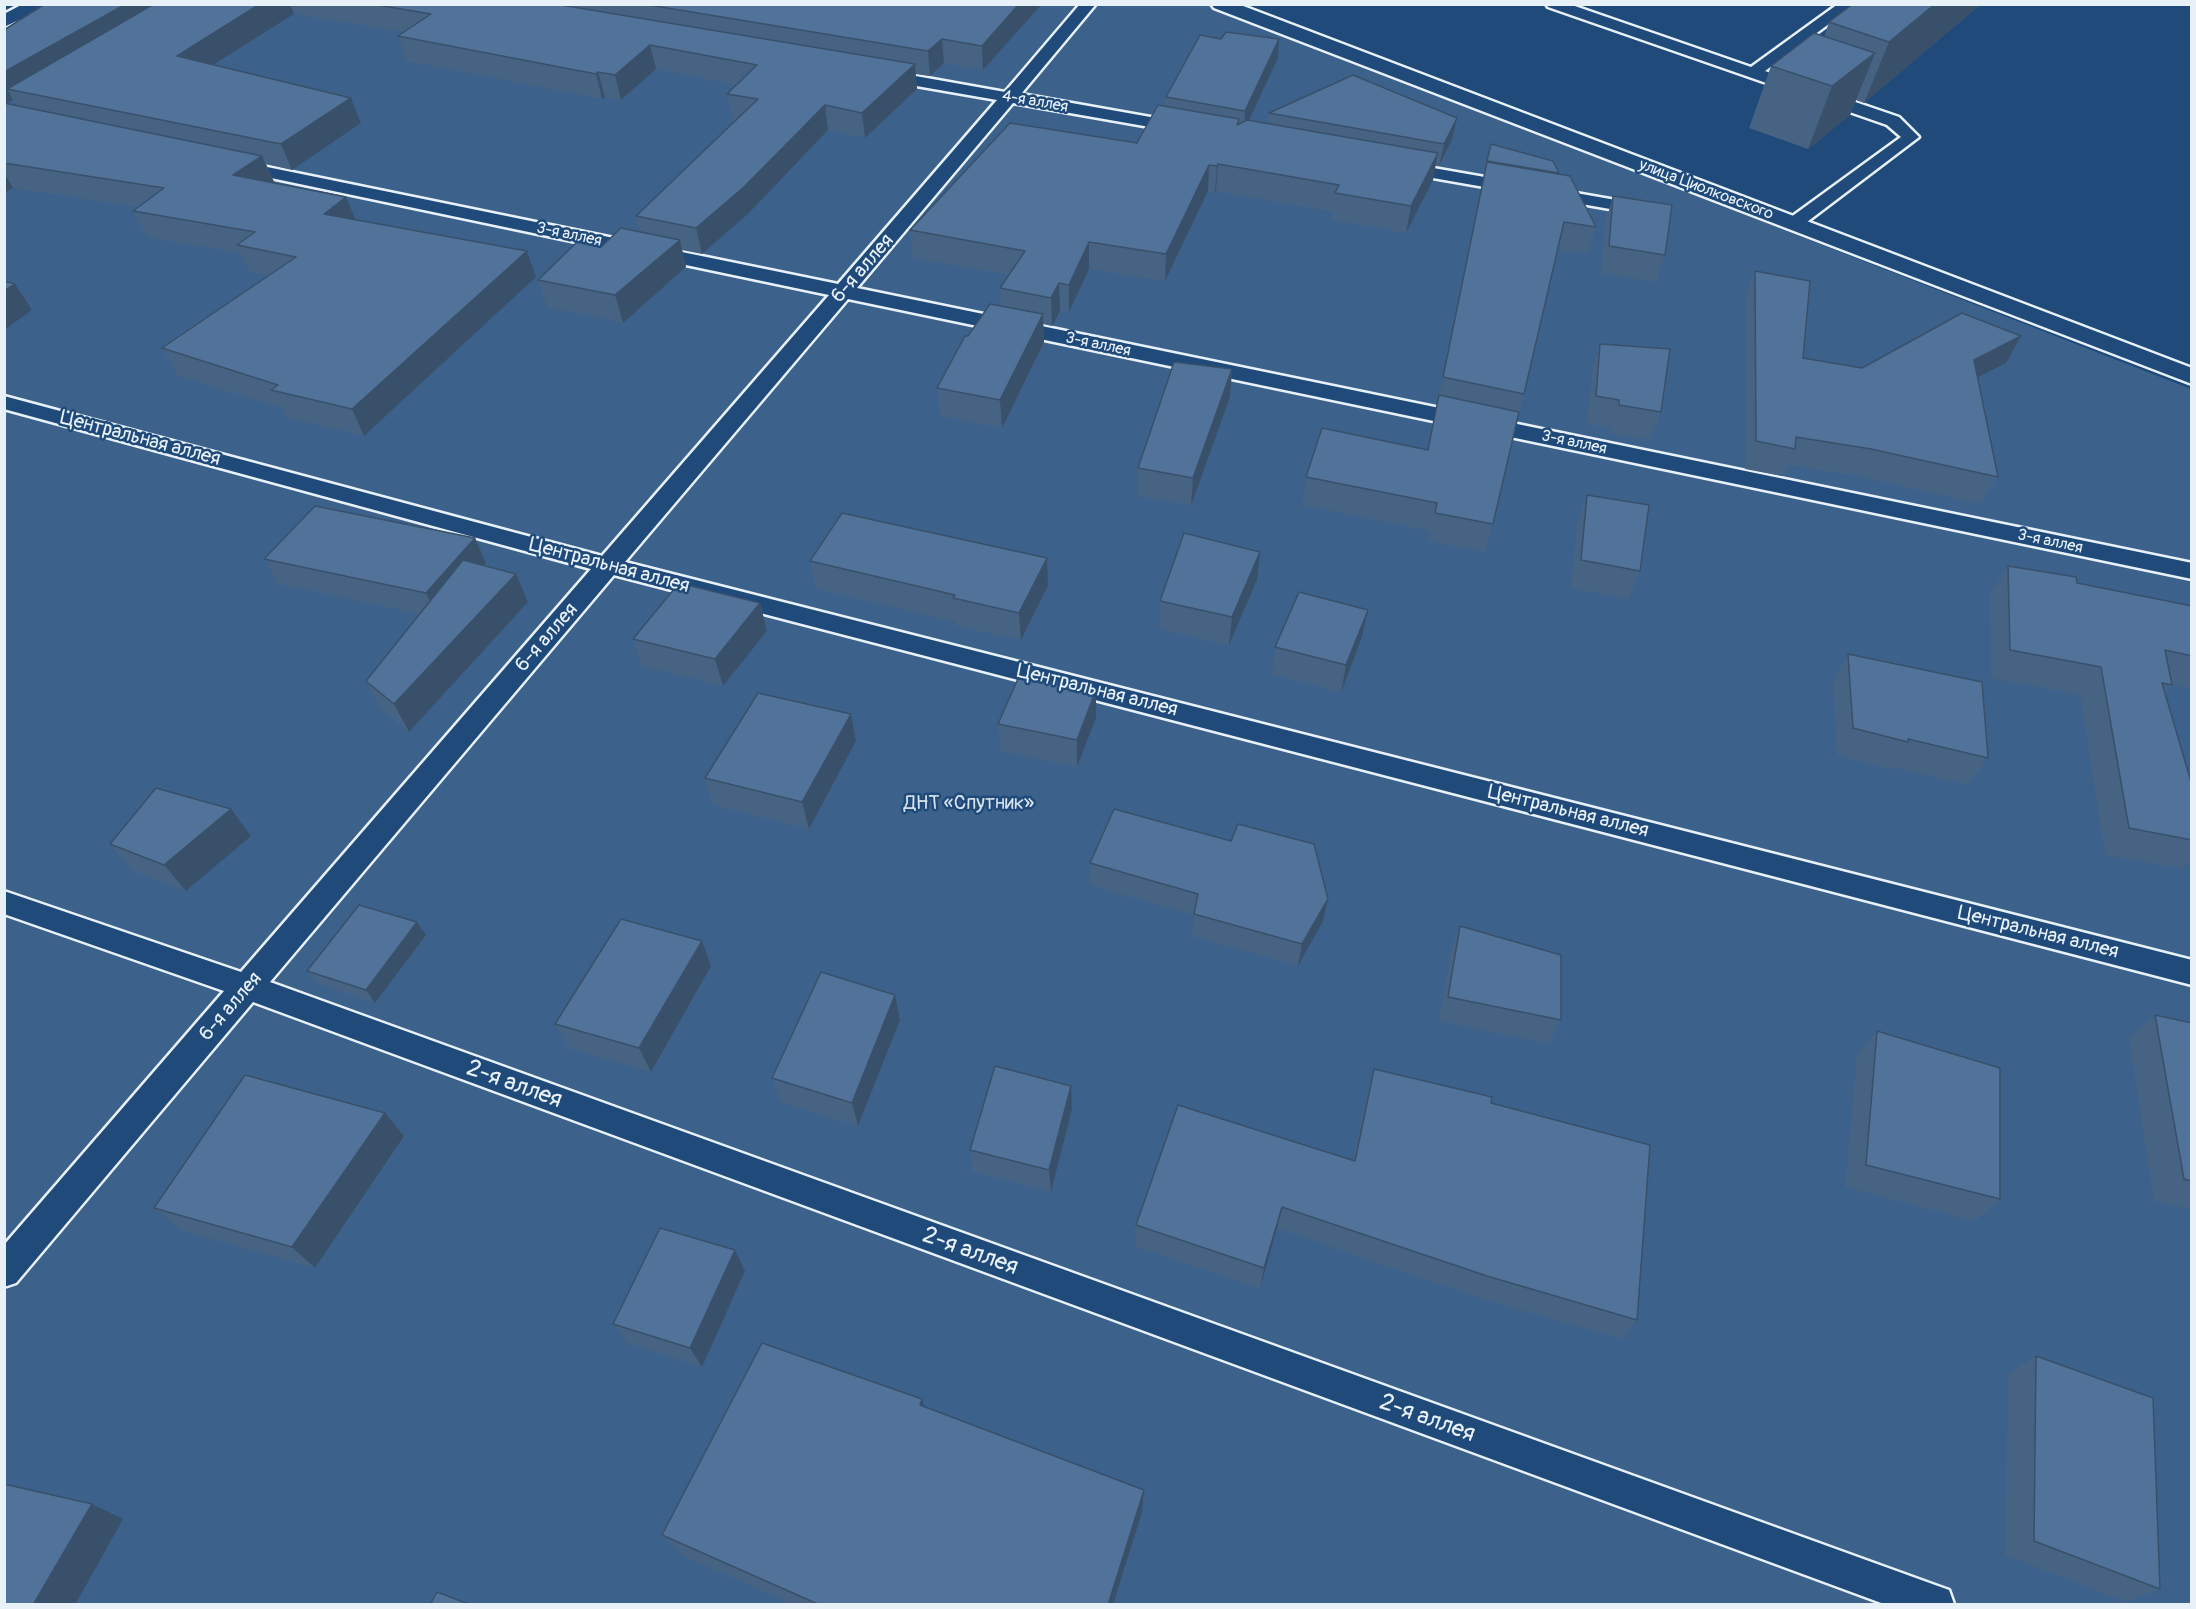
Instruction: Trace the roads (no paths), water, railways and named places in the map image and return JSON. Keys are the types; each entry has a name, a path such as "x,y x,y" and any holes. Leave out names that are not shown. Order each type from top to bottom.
{"street":[{"path":"4,22 39,4"},
{"name":"улица Циолковского","path":"1220,4 2192,377"}],"lane":[{"name":"6-я аллея","path":"4,1271 1089,4"},
{"path":"1553,4 1893,121 1911,137 1793,224"},
{"path":"1752,73 1849,4"},
{"name":"4-я аллея","path":"869,73 1205,132"},
{"name":"3-я аллея","path":"214,161 2192,571"},
{"path":"1378,163 1610,204"},
{"name":"Центральная аллея","path":"4,402 608,566 2192,973"},
{"name":"2-я аллея","path":"4,902 248,987 1935,1605"}],"park label":[{"name":"ДНТ «Спутник»","path":"969,804"}]}
